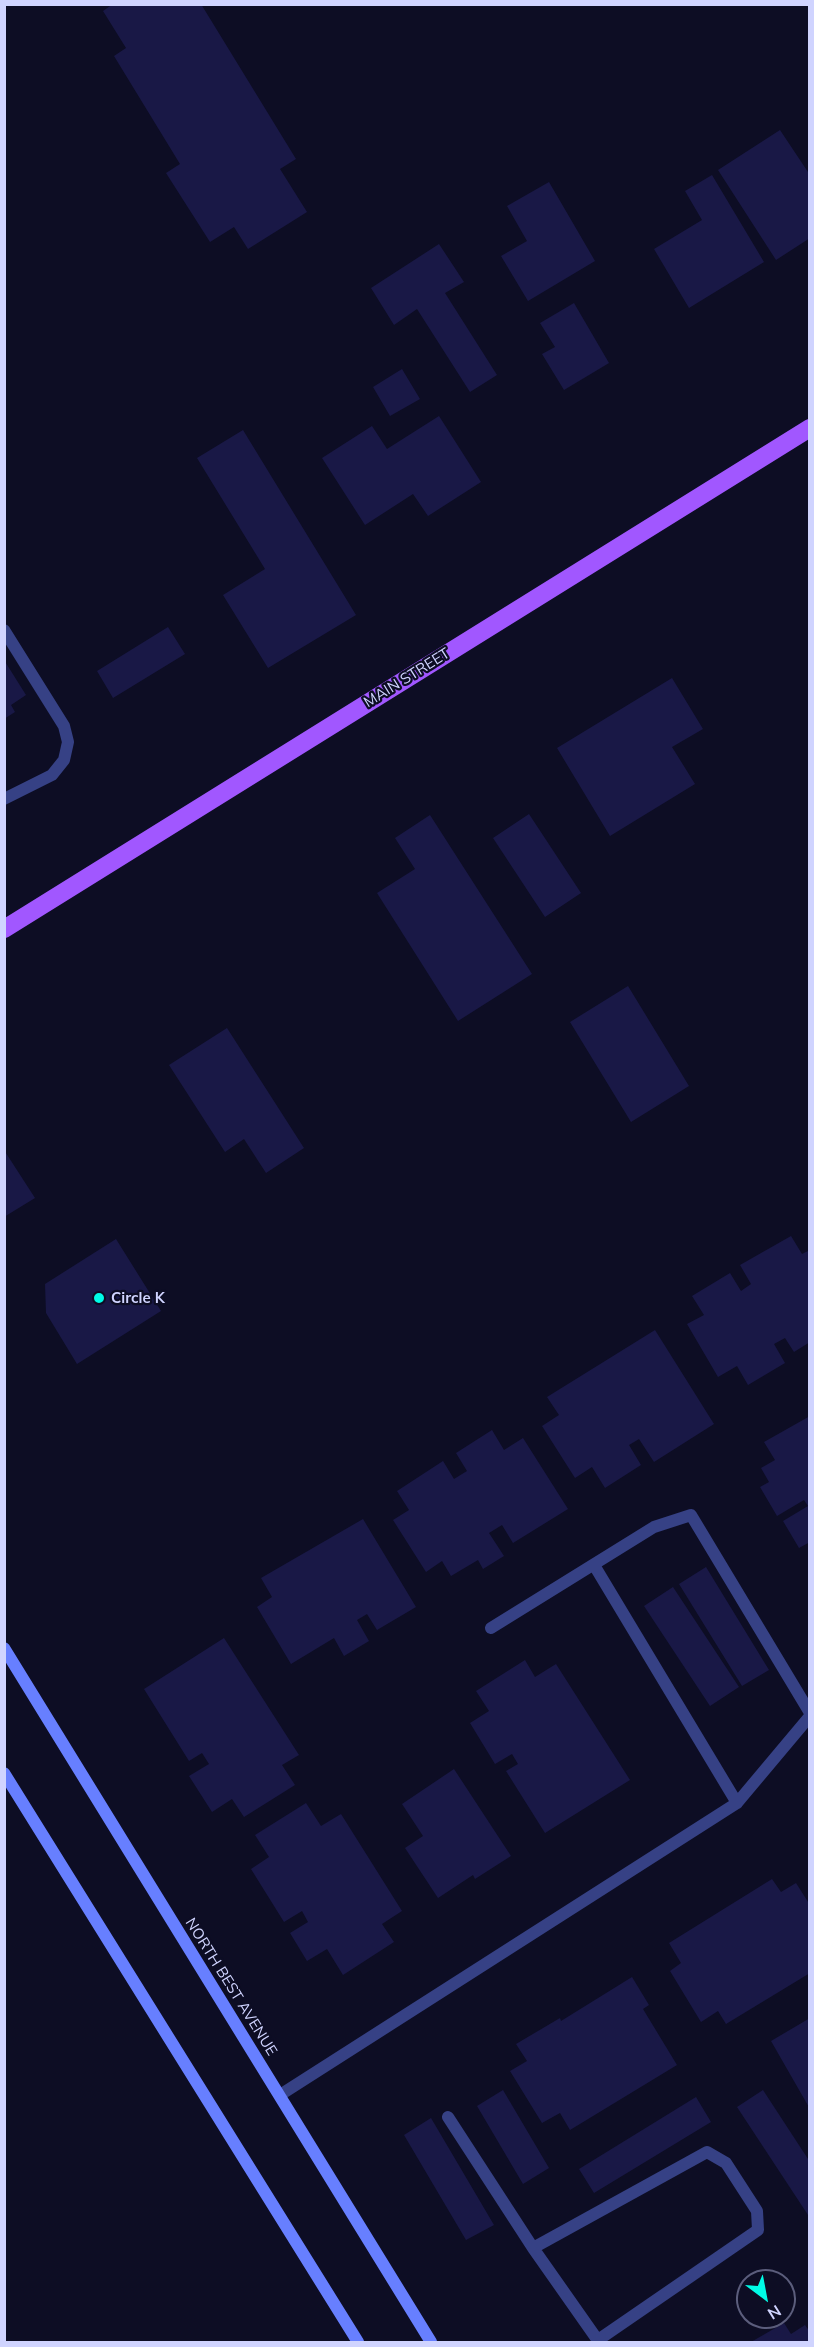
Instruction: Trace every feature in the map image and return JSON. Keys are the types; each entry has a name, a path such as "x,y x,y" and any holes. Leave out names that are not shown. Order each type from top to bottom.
{"main road":[{"name":"MAIN STREET","path":"5,927 810,428"}],"street":[{"name":"NORTH BEST AVENUE","path":"4,1648 431,2343"},
{"path":"4,1773 358,2343"}],"lane":[{"path":"4,630 64,726 68,742 64,760 52,776 4,799"},
{"path":"280,2095 737,1803 810,1715 691,1515 654,1527 491,1628"},
{"path":"594,1565 737,1803"},
{"path":"448,2117 533,2248 598,2341 758,2230 757,2211 726,2163 707,2152 533,2248"}],"building":[{"path":"113,4 201,4 296,159 280,169 307,212 248,249 234,227 210,242 166,173 180,164 114,56 126,48 103,11"},
{"path":"780,130 810,175 810,238 776,260 718,170"},
{"path":"712,175 764,262 689,308 654,249 702,220 685,191"},
{"path":"549,182 595,261 528,301 501,256 527,241 507,206"},
{"path":"439,244 464,282 445,293 497,375 470,392 417,309 394,325 371,288"},
{"path":"574,303 609,363 564,390 542,354 555,347 540,323"},
{"path":"402,369 420,399 390,416 373,387"},
{"path":"439,416 481,482 428,516 413,494 365,525 322,458 372,426 387,449"},
{"path":"243,430 356,615 268,668 223,595 265,569 197,458"},
{"path":"168,627 185,654 113,698 97,671"},
{"path":"4,660 26,695 11,705 15,712 4,719"},
{"path":"672,678 703,729 672,747 695,784 610,836 557,748"},
{"path":"529,814 581,893 545,917 493,838"},
{"path":"430,815 532,974 458,1021 377,893 415,869 395,838"},
{"path":"628,986 689,1086 631,1122 570,1022"},
{"path":"227,1028 304,1148 266,1173 244,1139 225,1152 169,1065"},
{"path":"4,1150 35,1198 4,1217"},
{"path":"791,1236 802,1254 810,1250 810,1342 794,1352 785,1338 774,1344 785,1363 748,1385 737,1366 718,1377 687,1324 704,1315 692,1296 730,1273 741,1291 751,1284 740,1265"},
{"name":"Circle K","path":"116,1239 161,1311 77,1364 46,1313 45,1284"},
{"path":"655,1330 714,1424 654,1462 639,1439 629,1445 641,1465 605,1488 592,1467 575,1478 542,1426 559,1415 547,1397"},
{"path":"810,1416 810,1542 799,1548 783,1521 808,1506 804,1500 777,1516 760,1487 769,1482 761,1468 775,1460 764,1442"},
{"path":"492,1430 504,1450 523,1438 568,1509 513,1543 502,1525 489,1533 504,1556 483,1569 478,1560 451,1576 442,1561 426,1572 393,1520 409,1510 397,1491 443,1461 454,1479 467,1471 456,1453"},
{"path":"363,1519 416,1607 377,1630 367,1614 357,1620 369,1641 344,1656 334,1638 291,1664 257,1607 272,1597 261,1578"},
{"path":"706,1567 769,1670 742,1686 679,1584"},
{"path":"673,1587 739,1687 710,1706 644,1606"},
{"path":"224,1638 299,1755 282,1765 295,1785 244,1817 232,1799 212,1812 189,1776 209,1764 202,1753 189,1761 144,1689"},
{"path":"525,1660 535,1677 556,1664 630,1780 545,1833 506,1771 518,1764 512,1754 495,1764 470,1723 489,1711 476,1691"},
{"path":"454,1769 511,1856 475,1879 473,1875 438,1898 405,1848 423,1836 402,1804"},
{"path":"306,1803 321,1826 341,1814 402,1911 382,1924 394,1942 343,1975 327,1949 307,1961 290,1933 308,1922 302,1911 284,1922 251,1869 269,1857 255,1835"},
{"path":"772,1879 781,1892 796,1883 810,1905 810,1973 726,2024 718,2011 701,2022 670,1971 681,1963 669,1943"},
{"path":"632,1977 649,2005 643,2009 677,2065 570,2130 560,2113 542,2123 510,2071 527,2061 516,2044 560,2018 561,2021"},
{"path":"810,2018 810,2109 771,2041"},
{"path":"503,2090 549,2168 523,2184 477,2106"},
{"path":"763,2090 810,2162 810,2218 737,2107"},
{"path":"696,2097 711,2122 594,2193 579,2169"},
{"path":"431,2118 494,2225 466,2240 404,2135"},
{"path":"805,2325 810,2332 810,2342 751,2342 774,2329 788,2329 791,2334"}],"place":[{"name":"Circle K","path":"99,1298"}]}
